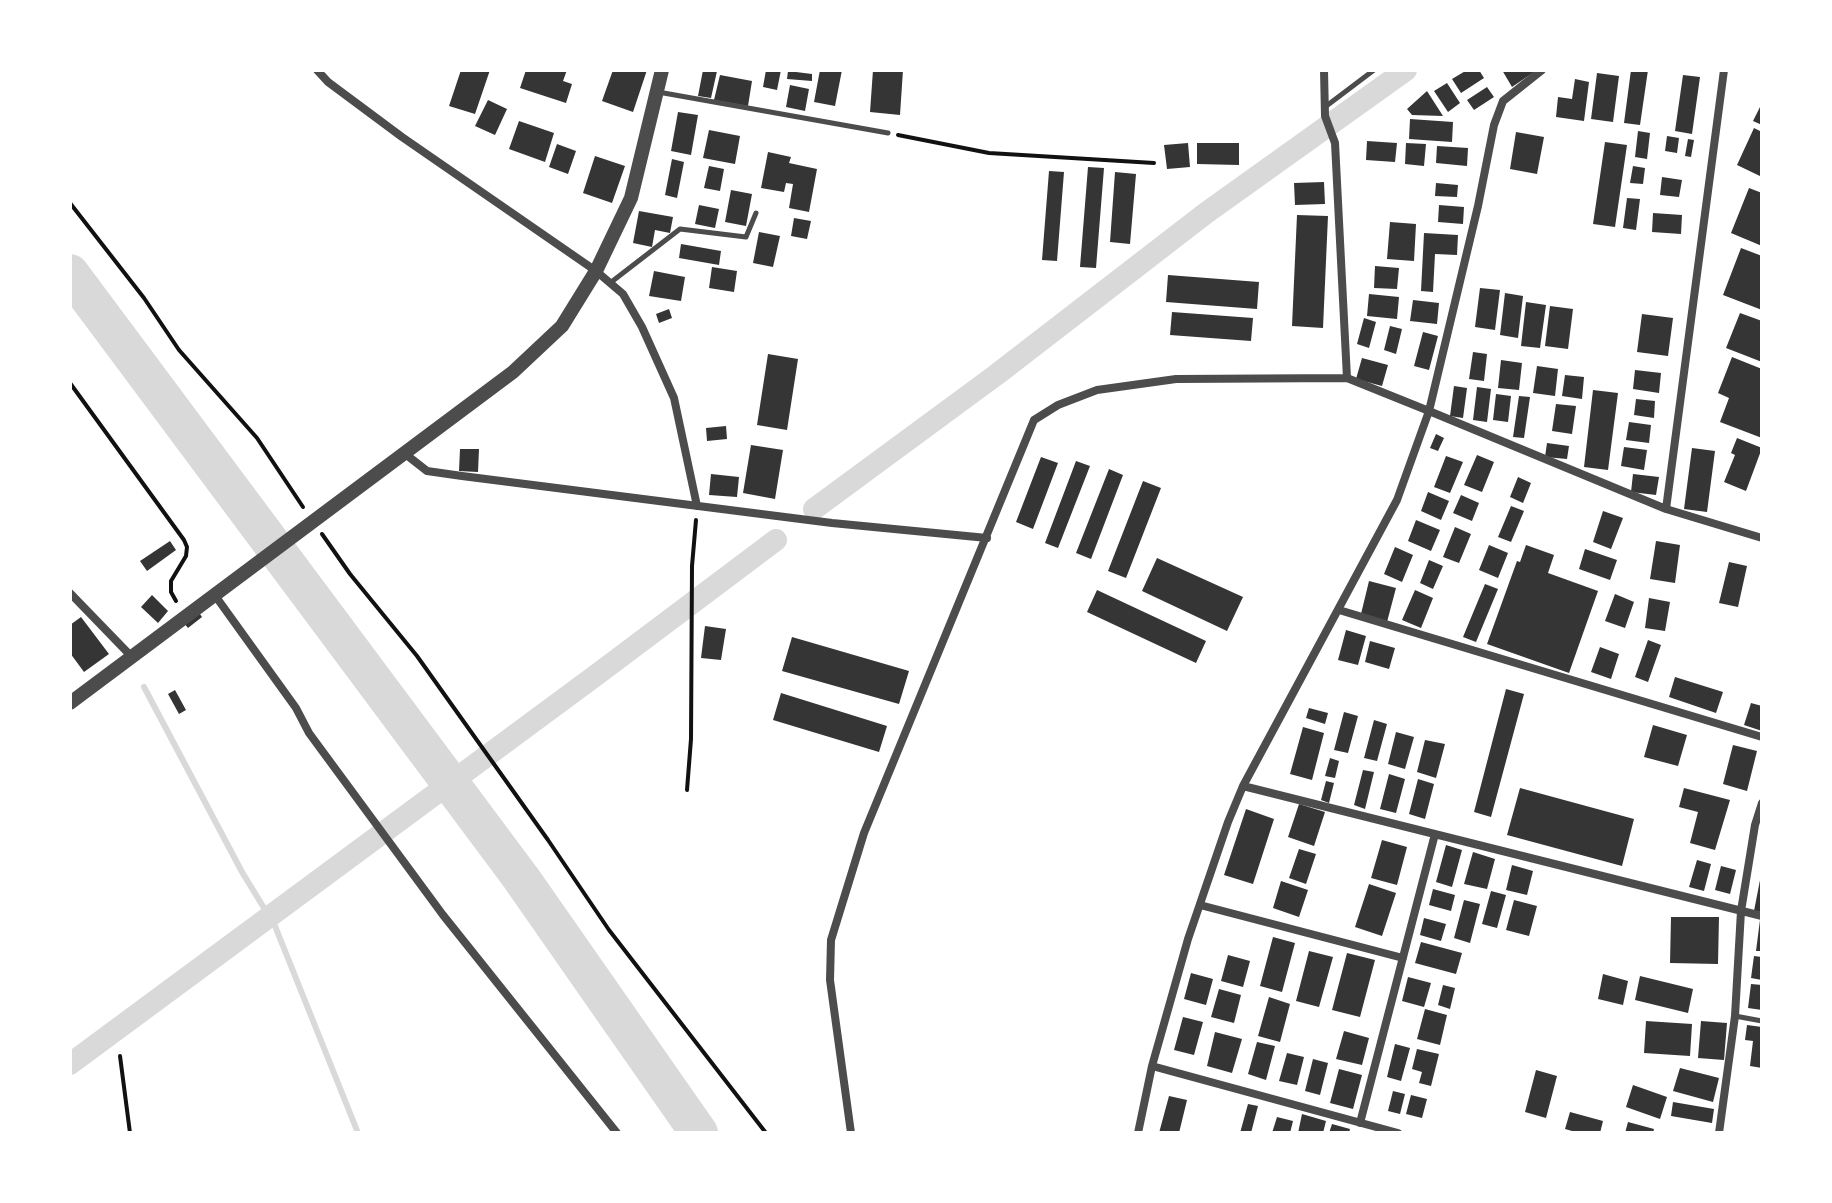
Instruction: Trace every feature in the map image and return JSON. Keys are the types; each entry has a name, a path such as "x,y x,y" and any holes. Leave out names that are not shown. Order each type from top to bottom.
{"street":[{"path":"317,70 328,82 402,137 596,271 623,294 642,327 674,398 697,506"},
{"path":"70,703 513,372 562,326 596,271 631,198 662,70"},
{"path":"1324,70 1325,112 1335,143 1347,378"},
{"path":"1138,1133 1152,1066 1200,905 1243,786 1397,500 1429,411 1494,125 1503,101 1542,70"},
{"path":"1666,509 1724,70"},
{"path":"851,1133 830,980 831,940 864,833 1034,420 1058,405 1097,390 1176,379 1347,378 1666,509 1762,538"},
{"path":"404,453 427,471 697,506 987,538"},
{"path":"217,592 318,744 443,915 617,1133"},
{"path":"70,593 131,656"},
{"path":"1339,610 1762,737"},
{"path":"1243,786 1762,916"},
{"path":"1719,1133 1735,1016 1741,911 1755,825 1762,803"},
{"path":"1360,1123 1435,834"},
{"path":"1200,905 1403,958"},
{"path":"1152,1066 1398,1133"}],"lane":[{"path":"1325,112 1374,70"},
{"path":"657,92 888,133"},
{"path":"610,283 680,229 746,237 756,213"},
{"path":"1735,1016 1762,1021"}],"path":[{"path":"888,133 989,153 1154,163"},
{"path":"70,203 144,298 179,350 257,438 310,524 417,656 609,930 766,1133"},
{"path":"70,383 184,540 186,556 171,581 171,587 176,601 187,614"},
{"path":"687,790 691,739 692,566 697,506"},
{"path":"120,1056 130,1133"}],"building":[{"path":"461,70 490,70 475,114 449,106"},
{"path":"526,70 567,70 563,81 572,84 566,103 520,88"},
{"path":"613,70 647,70 633,112 602,101"},
{"path":"703,70 717,71 711,98 698,96"},
{"path":"766,70 781,70 777,90 763,87"},
{"path":"820,70 842,70 835,106 814,102"},
{"path":"873,70 903,70 900,115 870,112"},
{"path":"1467,70 1479,70 1484,78 1461,93 1452,79"},
{"path":"1502,70 1532,70 1534,72 1512,87"},
{"path":"1631,70 1648,70 1640,125 1624,123"},
{"path":"788,71 812,74 812,81 787,79"},
{"path":"1597,73 1619,76 1613,122 1591,119"},
{"path":"720,75 752,81 748,106 714,100"},
{"path":"1683,75 1700,77 1692,134 1675,131"},
{"path":"1575,79 1589,82 1584,121 1556,117 1558,97 1572,99"},
{"path":"1447,83 1460,103 1448,112 1434,91"},
{"path":"790,85 809,89 805,111 786,107"},
{"path":"1487,87 1494,97 1474,110 1467,100"},
{"path":"1427,91 1443,116 1412,115 1407,109"},
{"path":"488,100 507,109 495,135 475,126"},
{"path":"1762,103 1762,125 1753,121"},
{"path":"678,112 698,115 691,155 671,151"},
{"path":"1410,119 1453,122 1452,142 1409,139"},
{"path":"519,121 554,133 545,162 509,149"},
{"path":"1754,128 1762,132 1762,177 1737,165"},
{"path":"709,130 740,136 735,164 703,158"},
{"path":"1638,131 1650,133 1647,159 1635,157"},
{"path":"1516,132 1544,137 1537,174 1510,169"},
{"path":"1667,136 1679,138 1677,153 1665,151"},
{"path":"1688,139 1694,140 1691,157 1685,156"},
{"path":"1367,141 1397,143 1395,162 1366,160"},
{"path":"1605,142 1627,145 1615,227 1593,224"},
{"path":"1188,143 1190,167 1167,169 1164,145"},
{"path":"1197,143 1239,143 1239,165 1197,164"},
{"path":"1406,143 1426,144 1424,166 1405,164"},
{"path":"557,144 576,151 568,174 549,167"},
{"path":"1437,146 1468,148 1467,166 1436,163"},
{"path":"768,152 791,157 789,163 817,169 809,212 789,208 793,184 786,183 784,192 761,188"},
{"path":"595,156 625,166 612,203 583,193"},
{"path":"672,159 684,162 677,198 665,195"},
{"path":"709,166 724,169 720,191 704,188"},
{"path":"1633,166 1645,168 1643,184 1630,183"},
{"path":"1088,167 1104,168 1096,268 1080,267"},
{"path":"1049,171 1064,172 1057,261 1042,260"},
{"path":"1115,172 1136,174 1130,244 1110,242"},
{"path":"1662,177 1682,180 1679,197 1660,195"},
{"path":"1324,182 1325,204 1295,205 1294,183"},
{"path":"1436,183 1458,185 1457,197 1435,196"},
{"path":"1749,188 1762,193 1762,246 1731,233"},
{"path":"731,190 752,194 746,226 725,222"},
{"path":"1627,198 1640,199 1636,230 1623,228"},
{"path":"699,205 719,209 715,228 695,224"},
{"path":"1439,205 1464,207 1463,224 1438,222"},
{"path":"639,211 673,217 670,233 655,230 652,247 633,243"},
{"path":"1653,213 1682,215 1681,234 1652,232"},
{"path":"1297,215 1328,216 1323,328 1292,326"},
{"path":"794,218 811,221 807,239 791,236"},
{"path":"1390,222 1416,224 1414,261 1387,259"},
{"path":"759,232 780,236 773,267 753,263"},
{"path":"1424,233 1458,235 1457,255 1435,254 1433,292 1421,291"},
{"path":"681,244 721,251 719,265 679,258"},
{"path":"1741,248 1762,256 1762,310 1723,295"},
{"path":"1375,266 1399,268 1397,289 1374,288"},
{"path":"712,267 737,271 734,292 709,288"},
{"path":"654,271 685,277 681,301 649,296"},
{"path":"1168,275 1259,282 1257,309 1166,302"},
{"path":"1480,288 1500,290 1495,330 1475,327"},
{"path":"1505,293 1523,296 1518,338 1500,335"},
{"path":"1369,294 1399,297 1397,319 1367,316"},
{"path":"1413,300 1439,303 1437,324 1410,321"},
{"path":"1526,302 1546,305 1540,348 1521,346"},
{"path":"1550,306 1573,309 1568,349 1545,346"},
{"path":"669,309 672,318 659,323 656,314"},
{"path":"1172,312 1253,318 1251,341 1170,335"},
{"path":"1740,313 1762,321 1762,362 1726,348"},
{"path":"1642,314 1673,318 1668,356 1637,352"},
{"path":"1364,318 1376,322 1369,348 1357,344"},
{"path":"1390,326 1402,329 1396,354 1384,350"},
{"path":"1423,332 1438,336 1429,370 1414,366"},
{"path":"1473,352 1487,354 1484,381 1469,379"},
{"path":"768,354 798,359 787,430 757,425"},
{"path":"1732,357 1762,369 1762,438 1720,422 1729,398 1718,393"},
{"path":"1362,358 1388,365 1382,386 1356,379"},
{"path":"1501,360 1522,363 1519,390 1498,388"},
{"path":"1537,366 1558,369 1555,396 1533,393"},
{"path":"1635,370 1661,373 1659,393 1633,389"},
{"path":"1565,375 1584,377 1582,399 1562,396"},
{"path":"1454,386 1467,388 1463,418 1450,416"},
{"path":"1477,387 1491,389 1487,422 1473,420"},
{"path":"1593,390 1618,393 1608,470 1584,467"},
{"path":"1496,394 1511,396 1508,422 1493,420"},
{"path":"1519,396 1530,397 1524,438 1513,437"},
{"path":"1636,399 1655,401 1654,418 1634,415"},
{"path":"1556,404 1576,406 1572,434 1552,431"},
{"path":"1629,422 1651,425 1649,443 1626,440"},
{"path":"726,426 727,439 707,441 706,428"},
{"path":"1436,434 1444,438 1438,451 1430,448"},
{"path":"1737,438 1762,448 1746,491 1724,482 1735,455 1731,453"},
{"path":"1547,443 1569,446 1567,459 1545,457"},
{"path":"751,445 783,450 775,499 743,493"},
{"path":"1624,447 1647,450 1644,470 1621,466"},
{"path":"1692,448 1715,451 1707,512 1684,509"},
{"path":"460,449 479,449 478,472 459,471"},
{"path":"1477,455 1494,462 1482,492 1464,485"},
{"path":"1446,456 1463,462 1450,493 1434,487"},
{"path":"1041,457 1058,463 1033,529 1016,522"},
{"path":"1076,461 1090,466 1058,548 1045,543"},
{"path":"1109,469 1123,475 1091,559 1076,553"},
{"path":"711,474 739,477 737,497 709,495"},
{"path":"1633,474 1659,477 1656,495 1631,492"},
{"path":"1518,477 1531,483 1523,503 1510,497"},
{"path":"1143,481 1161,488 1126,578 1108,571"},
{"path":"1428,492 1449,501 1441,520 1421,511"},
{"path":"1461,495 1479,503 1472,521 1453,513"},
{"path":"1511,506 1524,511 1511,542 1498,537"},
{"path":"1603,511 1623,518 1611,549 1593,542"},
{"path":"1416,520 1440,530 1431,551 1408,541"},
{"path":"1455,527 1471,534 1459,563 1443,557"},
{"path":"170,541 176,550 147,571 140,561"},
{"path":"1656,541 1680,545 1675,583 1650,579"},
{"path":"1489,545 1508,553 1498,578 1479,570"},
{"path":"1526,545 1554,555 1548,573 1598,591 1569,673 1487,644 1517,561 1520,562"},
{"path":"1395,547 1413,555 1402,582 1384,574"},
{"path":"1585,549 1617,560 1610,580 1579,569"},
{"path":"1157,558 1243,597 1227,631 1142,591"},
{"path":"1429,560 1443,566 1433,589 1420,583"},
{"path":"1729,562 1747,566 1738,607 1719,603"},
{"path":"1369,581 1396,588 1387,622 1361,614"},
{"path":"1485,584 1498,589 1476,642 1463,637"},
{"path":"1097,590 1206,641 1196,663 1087,612"},
{"path":"1415,590 1433,598 1421,628 1402,620"},
{"path":"1615,594 1634,602 1625,628 1605,621"},
{"path":"152,595 168,611 158,623 141,607"},
{"path":"1649,598 1670,602 1665,631 1645,628"},
{"path":"198,611 202,617 188,628 183,622"},
{"path":"81,617 109,654 84,672 70,653 70,625"},
{"path":"705,626 726,629 721,660 701,658"},
{"path":"1346,630 1366,636 1358,665 1338,660"},
{"path":"792,637 909,671 899,704 782,671"},
{"path":"1648,640 1661,645 1648,682 1635,677"},
{"path":"1370,641 1395,648 1389,669 1365,662"},
{"path":"1600,647 1619,654 1611,679 1591,672"},
{"path":"1675,677 1723,692 1716,713 1669,697"},
{"path":"1506,689 1524,694 1491,817 1474,812"},
{"path":"175,690 186,710 179,714 168,694"},
{"path":"781,693 887,726 879,752 773,720"},
{"path":"1751,703 1762,706 1762,731 1744,725"},
{"path":"1309,708 1328,713 1325,724 1306,718"},
{"path":"1344,712 1358,716 1348,753 1334,750"},
{"path":"1374,720 1387,724 1377,761 1364,758"},
{"path":"1653,725 1687,735 1678,766 1644,757"},
{"path":"1303,727 1324,733 1312,780 1290,774"},
{"path":"1396,732 1414,737 1405,769 1388,764"},
{"path":"1425,740 1445,744 1436,778 1417,772"},
{"path":"1733,745 1757,751 1747,791 1723,784"},
{"path":"1330,758 1339,761 1335,778 1325,776"},
{"path":"1363,770 1374,772 1365,809 1354,805"},
{"path":"1389,774 1405,779 1396,813 1380,809"},
{"path":"1418,779 1434,784 1425,819 1409,814"},
{"path":"1326,781 1334,783 1329,803 1321,800"},
{"path":"1520,788 1634,819 1622,866 1507,835"},
{"path":"1684,788 1730,800 1715,850 1690,843 1698,812 1679,807"},
{"path":"1299,804 1325,812 1314,846 1288,837"},
{"path":"1246,809 1274,819 1253,884 1224,875"},
{"path":"1382,840 1407,847 1397,885 1371,878"},
{"path":"1446,845 1462,850 1452,887 1436,882"},
{"path":"1299,849 1316,854 1306,884 1289,878"},
{"path":"1473,852 1495,859 1487,889 1464,884"},
{"path":"1697,860 1711,864 1704,891 1689,887"},
{"path":"1512,865 1533,871 1527,895 1506,890"},
{"path":"1721,866 1736,870 1730,894 1715,890"},
{"path":"1762,875 1762,912 1754,911"},
{"path":"1281,881 1308,890 1299,917 1273,908"},
{"path":"1369,884 1396,893 1382,936 1355,927"},
{"path":"1433,889 1455,895 1451,911 1429,905"},
{"path":"1491,891 1506,895 1497,928 1482,924"},
{"path":"1464,900 1480,904 1470,943 1454,938"},
{"path":"1514,900 1537,906 1529,936 1506,930"},
{"path":"1671,917 1719,917 1718,964 1670,963"},
{"path":"1424,918 1446,924 1441,941 1420,935"},
{"path":"1760,920 1762,951 1756,951"},
{"path":"1273,937 1295,943 1282,992 1260,986"},
{"path":"1421,942 1462,953 1456,974 1415,963"},
{"path":"1309,951 1333,957 1319,1007 1296,1001"},
{"path":"1347,953 1375,960 1360,1017 1332,1010"},
{"path":"1228,955 1250,961 1243,987 1221,981"},
{"path":"1754,956 1762,957 1762,980 1751,978"},
{"path":"1191,973 1213,979 1206,1005 1184,999"},
{"path":"1603,974 1628,981 1623,1005 1598,999"},
{"path":"1640,976 1693,989 1688,1013 1635,1000"},
{"path":"1408,977 1431,983 1424,1007 1402,1001"},
{"path":"1751,984 1762,985 1762,1010 1748,1008"},
{"path":"1443,985 1455,988 1450,1009 1438,1005"},
{"path":"1219,989 1241,995 1234,1023 1211,1017"},
{"path":"1269,997 1290,1004 1280,1042 1258,1036"},
{"path":"1425,1009 1447,1015 1440,1045 1417,1039"},
{"path":"1183,1017 1203,1022 1194,1055 1174,1050"},
{"path":"1646,1021 1692,1024 1690,1056 1644,1053"},
{"path":"1701,1021 1727,1023 1724,1060 1698,1058"},
{"path":"1747,1025 1762,1027 1762,1068 1750,1066 1753,1041 1745,1040"},
{"path":"1344,1031 1369,1038 1362,1065 1336,1059"},
{"path":"1215,1032 1242,1039 1232,1073 1207,1066"},
{"path":"1257,1042 1275,1046 1266,1080 1248,1074"},
{"path":"1395,1044 1410,1048 1401,1081 1387,1077"},
{"path":"1417,1049 1439,1054 1431,1086 1419,1083 1422,1072 1412,1069"},
{"path":"1287,1053 1304,1057 1297,1085 1279,1081"},
{"path":"1313,1059 1328,1063 1320,1095 1305,1091"},
{"path":"1680,1068 1719,1078 1713,1102 1673,1091"},
{"path":"1339,1069 1362,1075 1353,1109 1330,1103"},
{"path":"1536,1070 1557,1076 1546,1118 1525,1112"},
{"path":"1633,1085 1667,1097 1660,1119 1626,1107"},
{"path":"1393,1091 1405,1094 1400,1114 1388,1111"},
{"path":"1411,1095 1427,1099 1422,1118 1406,1114"},
{"path":"1169,1096 1187,1100 1179,1133 1159,1133"},
{"path":"1673,1102 1714,1109 1712,1123 1671,1116"},
{"path":"1248,1104 1258,1106 1251,1133 1240,1133"},
{"path":"1570,1112 1603,1121 1600,1133 1565,1129"},
{"path":"1302,1114 1326,1121 1323,1133 1298,1133"},
{"path":"1277,1117 1293,1121 1290,1133 1272,1133"},
{"path":"1628,1122 1654,1129 1653,1133 1625,1133"},
{"path":"1332,1124 1350,1129 1349,1133 1329,1133"}],"waterway":[{"path":"814,509 996,375 1206,213 1406,70"},
{"path":"70,273 521,878 699,1133"},
{"path":"70,1064 776,540"},
{"path":"144,687 242,872 275,926 358,1133"}]}
